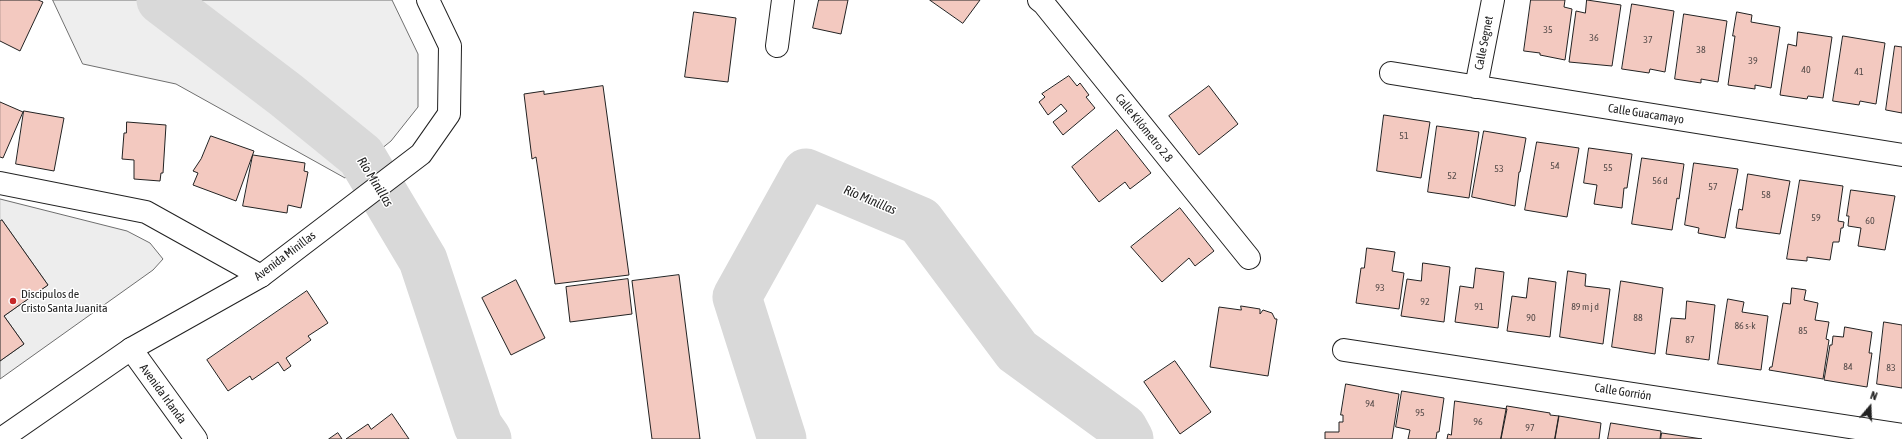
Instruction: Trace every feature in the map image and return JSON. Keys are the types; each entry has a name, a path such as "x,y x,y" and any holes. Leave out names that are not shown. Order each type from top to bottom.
{"street":[{"name":"Avenida Minillas","path":"1,439 131,349 261,276 421,154 449,114 450,46 428,0"},
{"path":"777,46 783,0"},
{"name":"Calle Kilómetro 2.8","path":"1039,0 1044,4 1249,258"},
{"name":"Calle Segnet","path":"1476,87 1493,0"},
{"name":"Calle Guacamayo","path":"1390,73 1902,155"},
{"path":"0,183 146,212 261,276"},
{"name":"Avenida Irlanda","path":"131,349 196,439"},
{"name":"Calle Gorrión","path":"1344,350 1902,435"}],"shaded area":[{"path":"53,0 392,0 418,54 418,107 391,141 345,178 176,84 83,64"},
{"path":"0,199 127,231 150,243 163,259 153,270 0,379 0,361 24,344 4,316 48,285 2,220 0,221"}],"building":[{"path":"0,0 38,0 43,2 20,51 0,41"},
{"path":"819,0 848,0 841,34 813,28"},
{"path":"930,0 980,0 963,23"},
{"path":"1531,0 1565,0 1564,7 1572,9 1565,60 1540,55 1540,53 1524,51"},
{"path":"1587,0 1621,5 1612,66 1569,62 1576,11 1585,13"},
{"path":"1632,4 1674,11 1665,72 1650,69 1649,73 1622,69"},
{"path":"694,12 736,18 728,82 685,77"},
{"path":"1737,12 1752,15 1751,22 1780,27 1771,88 1755,85 1755,89 1728,85"},
{"path":"1684,14 1727,21 1718,82 1701,79 1701,83 1675,79"},
{"path":"1798,32 1832,37 1823,98 1808,96 1807,99 1780,95 1788,44 1796,46"},
{"path":"1843,36 1885,43 1876,104 1860,101 1859,105 1833,101"},
{"path":"1895,46 1902,47 1902,113 1886,110"},
{"path":"1069,76 1077,86 1080,83 1089,95 1086,97 1095,108 1063,135 1053,122 1067,111 1061,104 1048,115 1039,102 1045,97 1042,94"},
{"path":"603,86 629,275 555,284 536,157 532,159 524,94 544,91 544,94"},
{"path":"1209,86 1238,124 1199,155 1169,116"},
{"path":"0,102 23,112 3,158 0,157"},
{"path":"24,111 64,118 54,171 16,164"},
{"path":"1384,115 1430,122 1421,178 1377,171"},
{"path":"127,122 166,125 163,173 161,173 160,181 134,179 134,160 122,159 124,133 126,133"},
{"path":"1437,126 1479,132 1469,198 1428,192"},
{"path":"1117,130 1151,173 1130,189 1125,182 1099,202 1072,167"},
{"path":"1484,131 1526,138 1519,172 1515,206 1472,197"},
{"path":"211,136 254,151 236,201 193,185 198,173 193,171 201,159"},
{"path":"1537,142 1579,148 1567,217 1525,210"},
{"path":"1589,148 1632,154 1627,188 1624,188 1622,208 1594,204 1597,185 1584,183"},
{"path":"253,155 305,163 304,171 308,172 301,208 288,205 287,213 243,206"},
{"path":"1642,158 1684,164 1679,199 1677,198 1672,230 1632,224"},
{"path":"1694,163 1738,169 1725,238 1698,233 1699,228 1685,225"},
{"path":"1748,174 1790,181 1780,234 1736,228 1739,209 1742,210"},
{"path":"1800,180 1843,186 1838,221 1844,222 1843,228 1841,228 1839,242 1833,242 1830,260 1807,257 1807,261 1787,259"},
{"path":"1851,190 1895,196 1885,250 1858,246 1861,228 1848,226 1849,216 1847,216"},
{"path":"1180,208 1214,251 1195,266 1189,258 1162,282 1131,247"},
{"name":"Discipulos de Cristo Santa Juanita","path":"2,220 48,285 4,316 24,344 0,361 0,222"},
{"path":"1367,248 1395,252 1392,271 1404,273 1399,309 1356,303 1361,268 1364,268"},
{"path":"1423,263 1450,267 1444,322 1401,316 1407,279 1421,281"},
{"path":"1476,268 1504,272 1498,328 1455,322 1460,286 1473,288"},
{"path":"1568,271 1586,274 1585,286 1610,289 1603,344 1560,337"},
{"path":"679,275 700,439 652,439 632,281"},
{"path":"1529,278 1556,282 1550,337 1507,331 1512,296 1526,298"},
{"path":"628,279 632,314 570,322 566,287"},
{"path":"516,280 545,338 511,355 482,298"},
{"path":"1621,281 1663,288 1655,354 1612,347"},
{"path":"1792,288 1806,290 1804,300 1818,303 1815,320 1829,322 1826,339 1829,340 1823,379 1769,370 1770,367 1772,367 1783,303 1790,304"},
{"path":"307,291 328,323 308,336 311,340 286,358 291,366 284,371 278,362 252,380 250,376 228,391 207,360"},
{"path":"1728,299 1744,302 1742,312 1768,316 1761,370 1718,364"},
{"path":"1687,301 1715,305 1709,360 1666,354 1671,318 1685,319"},
{"path":"1241,306 1260,309 1260,314 1263,310 1272,313 1275,319 1277,319 1268,376 1210,367 1219,307 1241,310"},
{"path":"1884,322 1902,325 1902,388 1877,384"},
{"path":"1845,327 1872,332 1869,353 1872,353 1867,387 1824,380 1833,336 1843,337"},
{"path":"1175,361 1211,412 1180,434 1144,382"},
{"path":"1346,384 1399,394 1392,439 1325,439 1325,432 1339,432 1339,422 1343,422 1343,415 1341,415"},
{"path":"1402,391 1444,398 1439,432 1437,432 1436,439 1408,439 1410,430 1396,427"},
{"path":"1455,401 1507,409 1501,439 1447,439 1448,434 1451,435"},
{"path":"1507,406 1550,413 1550,415 1559,416 1555,439 1501,439"},
{"path":"392,414 409,439 346,439 368,424 371,429"},
{"path":"1559,416 1601,423 1599,439 1555,439"},
{"path":"1611,423 1661,431 1660,439 1608,439"},
{"path":"338,433 342,439 329,439"},
{"path":"1662,433 1702,439 1661,439"}],"waterway":[{"name":"Río Minillas","path":"161,0 286,95 361,156 423,260 478,426 487,439"},
{"name":"Río Minillas","path":"782,439 737,297 806,173 920,221 1017,351 1123,428 1129,439"}],"place":[{"name":"Discipulos de Cristo Santa Juanita","path":"13,301"}]}
